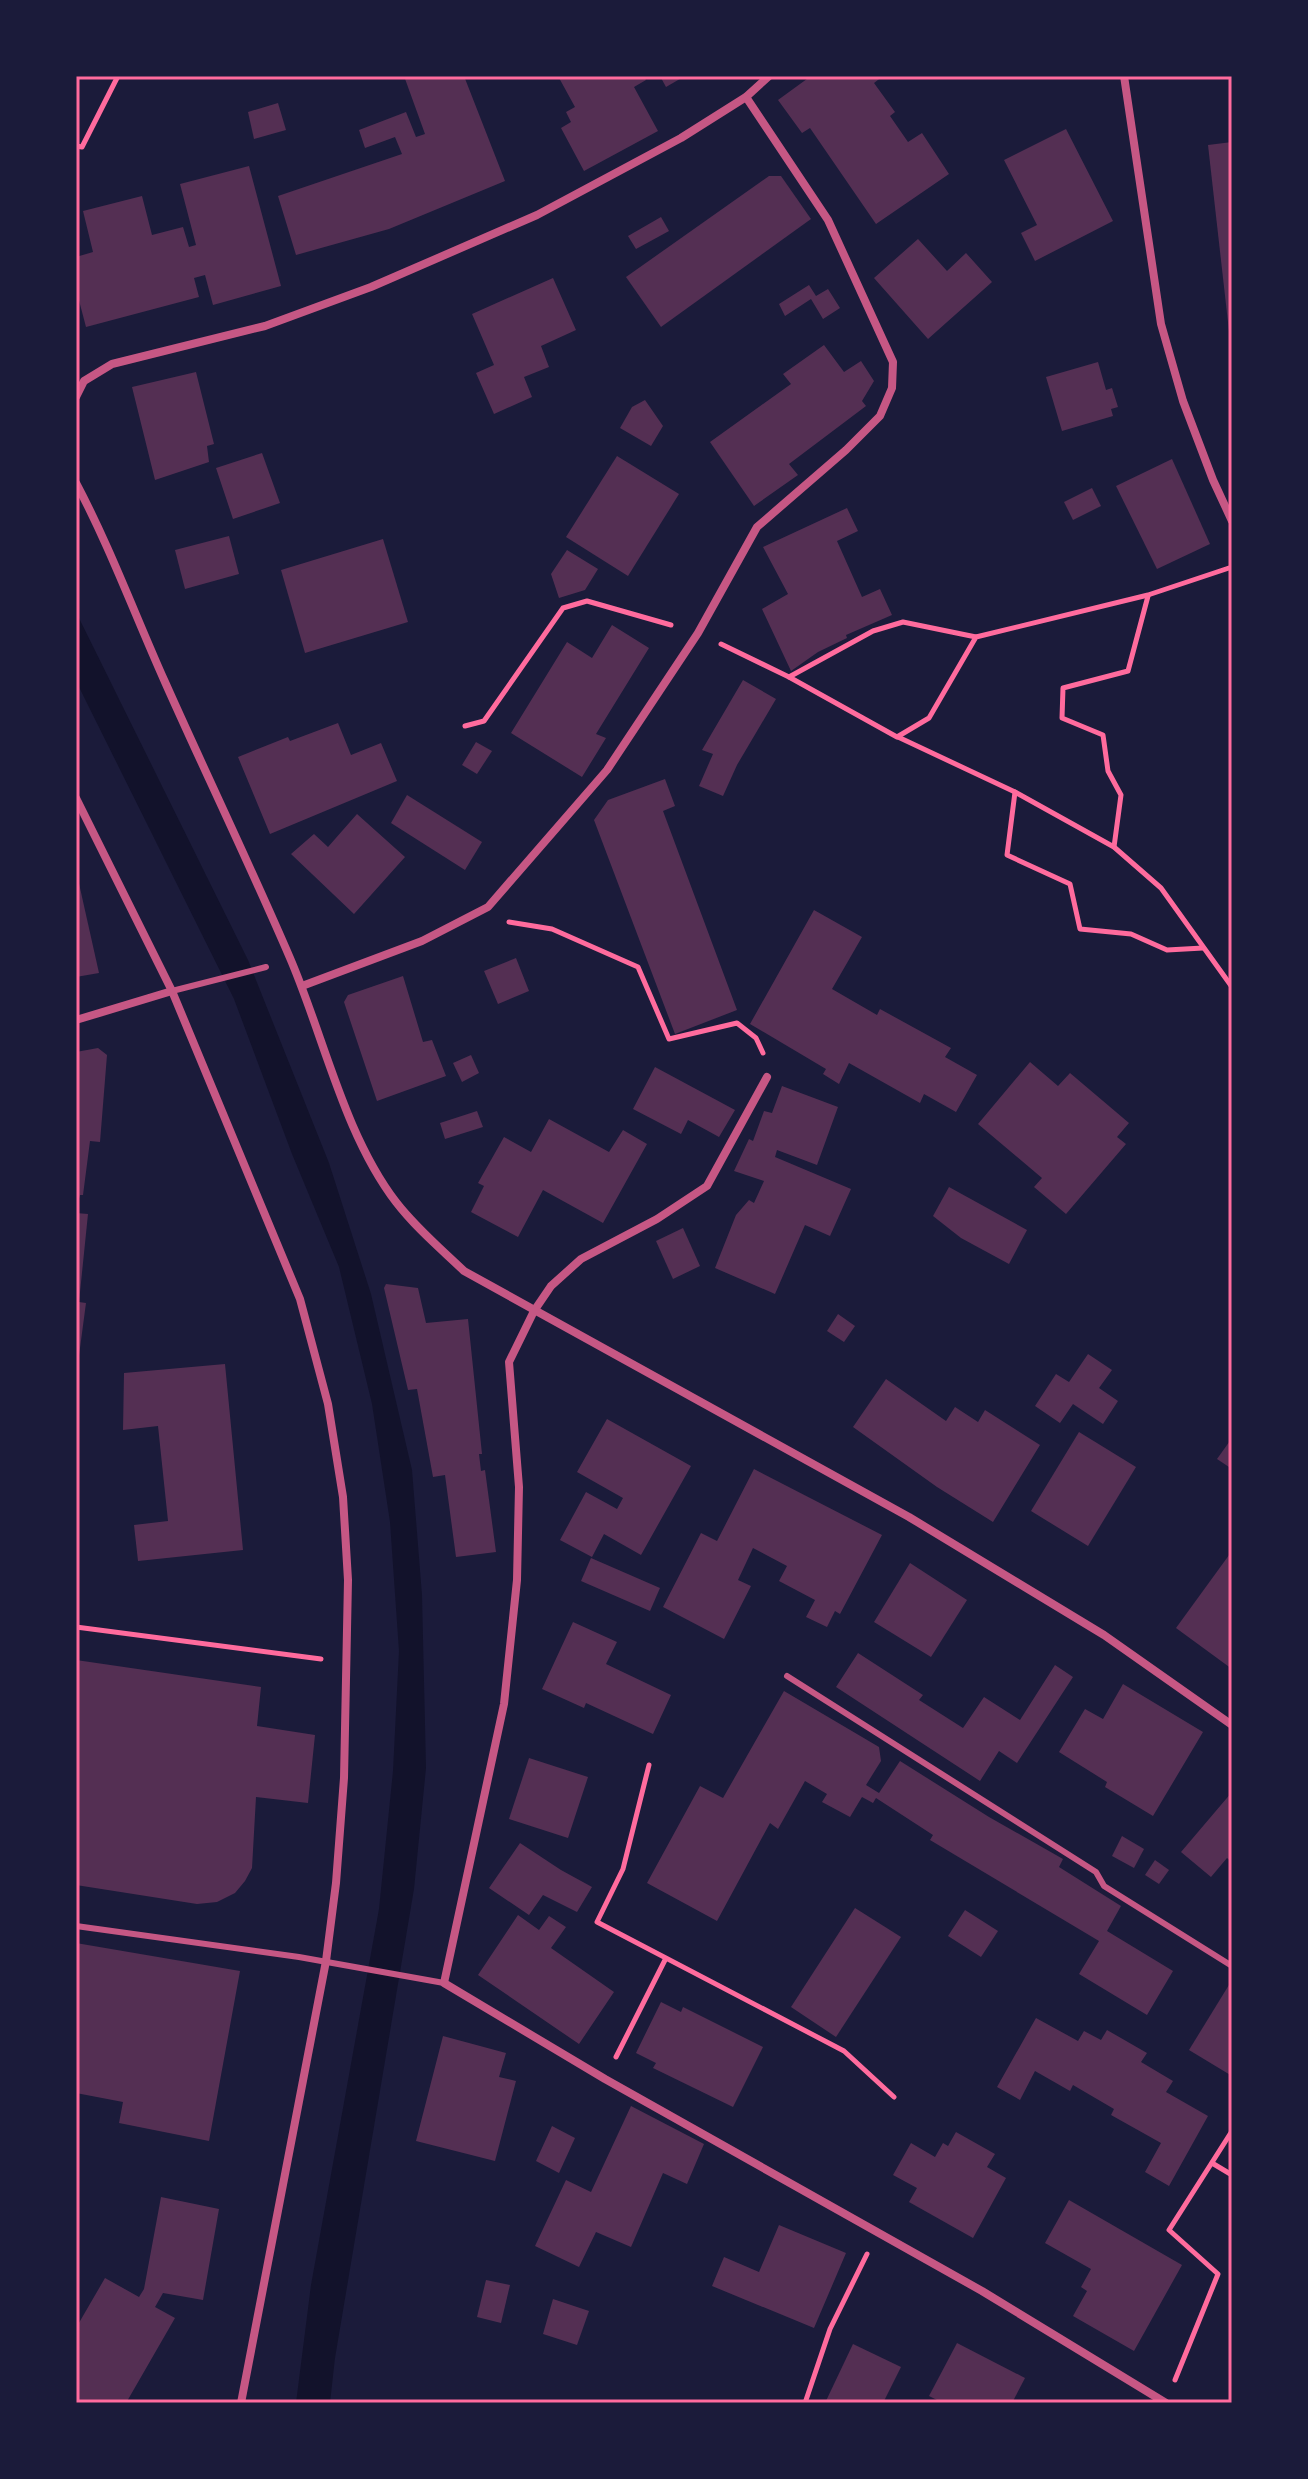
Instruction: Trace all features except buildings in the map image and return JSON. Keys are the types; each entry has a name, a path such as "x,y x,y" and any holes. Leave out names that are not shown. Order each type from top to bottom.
{"street":[{"path":"76,397 84,381 112,364 265,326 371,287 537,215 681,138 746,97 769,76"},
{"path":"1124,76 1161,324 1183,401 1232,521"},
{"path":"302,986 422,941 488,907 607,770 698,633 757,527 846,450 880,416 892,388 893,362 828,220 746,97"},
{"path":"76,483 106,540 157,664 302,986 351,1119 395,1201 426,1236 464,1271 909,1517 1104,1635 1232,1725"},
{"path":"76,798 172,991 300,1299 328,1404 343,1497 348,1580 344,1778 326,1961 241,2403"},
{"path":"76,1020 172,991"},
{"path":"767,1077 707,1186 657,1219 581,1259 551,1286 534,1311 509,1362 519,1502 517,1580 504,1704 444,1983 605,2079 982,2291 1166,2403"}],"lane":[{"path":"172,991 266,967"},
{"path":"787,1676 1096,1872 1104,1886 1232,1966"},
{"path":"76,1926 326,1961 444,1983"}],"path":[{"path":"76,146 82,147 118,76"},
{"path":"789,677 873,631 903,622 976,637 1148,595 1232,567"},
{"path":"1114,847 1121,795 1108,771 1103,735 1062,718 1063,688 1128,671 1148,595"},
{"path":"465,726 484,721 563,608 587,601 698,633 789,677 897,737 1015,792 1114,847 1161,888 1232,987"},
{"path":"897,737 929,718 976,637"},
{"path":"1015,792 1007,855 1070,884 1080,929 1131,934 1167,950 1204,948"},
{"path":"488,907 506,922 552,929 638,967 669,1039 737,1023 756,1038 767,1062 767,1077"},
{"path":"76,1627 347,1662"},
{"path":"649,1765 623,1869 597,1922 844,2051 894,2097"},
{"path":"605,2079 665,1960"},
{"path":"1166,2403 1218,2274 1169,2230 1232,2131"},
{"path":"1212,2163 1232,2175"},
{"path":"805,2403 830,2329 878,2232"}],"shaded area":[{"path":"76,612 248,960 329,1163 371,1294 412,1470 422,1595 426,1768 414,1889 330,2403 296,2403 311,2285 379,1909 393,1771 399,1651 390,1522 372,1404 339,1267 292,1154 234,999 76,681"}]}
